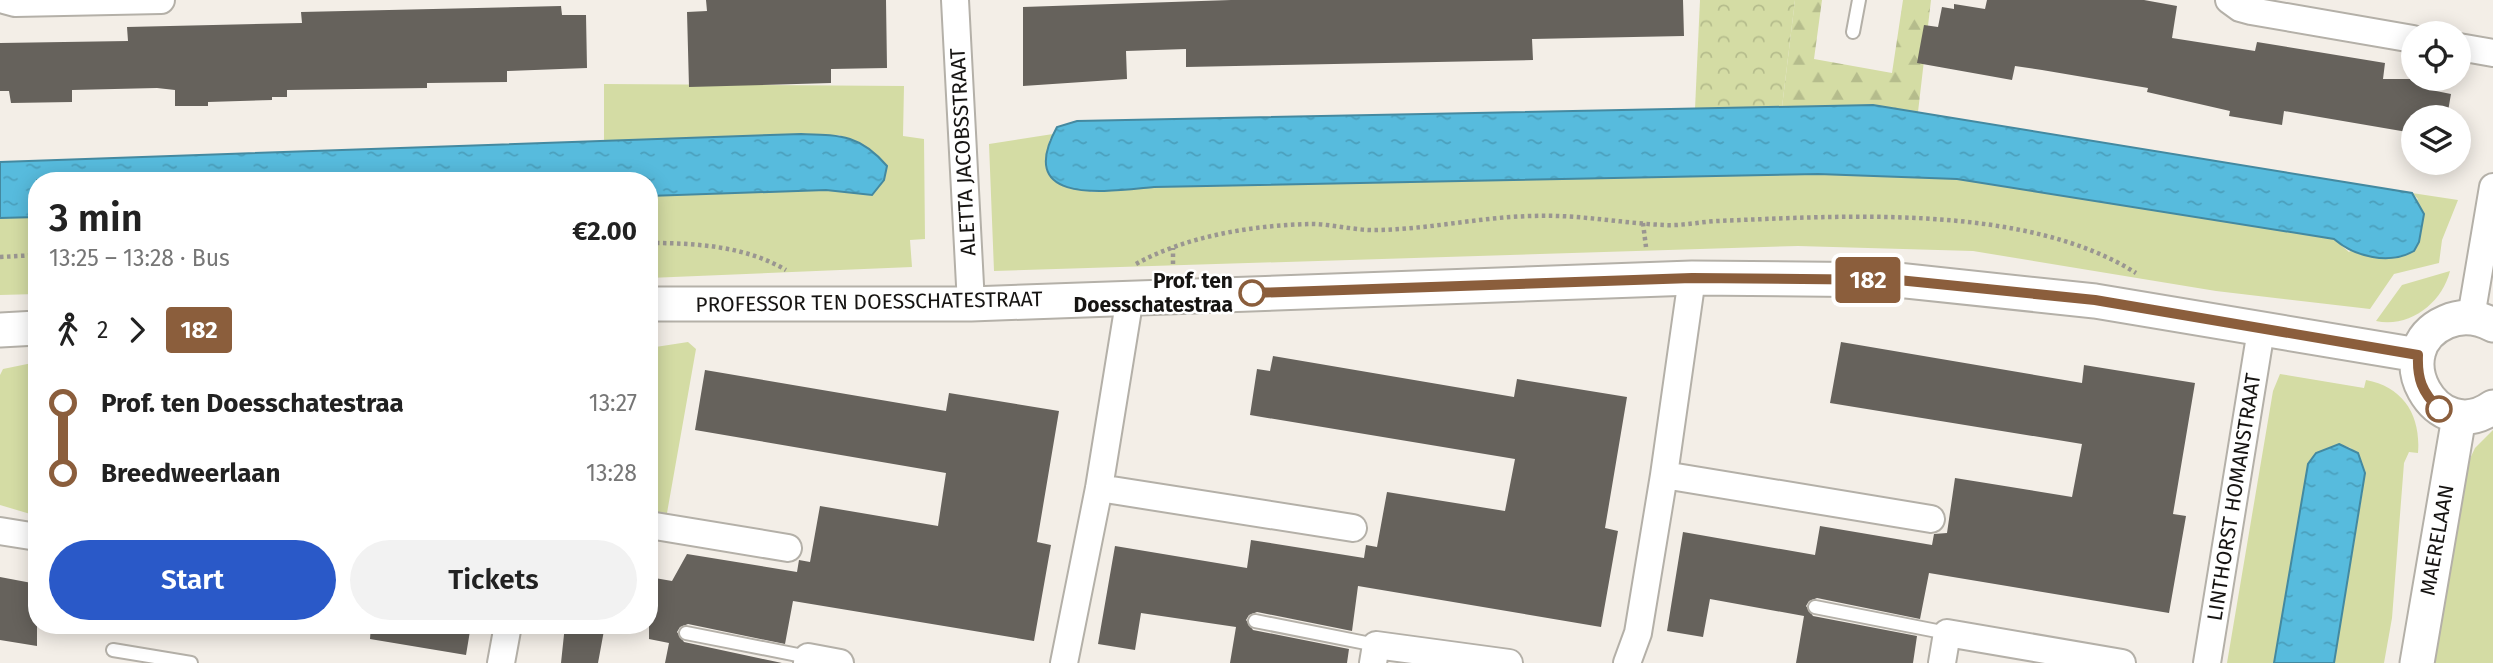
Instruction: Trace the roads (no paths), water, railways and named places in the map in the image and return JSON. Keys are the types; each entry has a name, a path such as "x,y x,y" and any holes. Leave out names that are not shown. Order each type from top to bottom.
{"street":[{"path":"4,0 15,4 161,0"},
{"name":"ALETTA JACOBSSTRAAT","path":"955,0 971,304"},
{"path":"2229,0 2251,12 2401,37"},
{"path":"2471,49 2493,53"},
{"path":"2493,187 2482,321 2454,319 2438,326 2425,339 2418,355 2417,376 2425,395 2439,409 2459,416 2483,414 2493,407"},
{"path":"1627,663 1637,633 1664,475 1692,278"},
{"name":"PROFESSOR TEN DOESSCHATESTRAAT","path":"658,304 971,304 1130,282 1692,278 1898,280 2095,300 2418,355"},
{"path":"1064,663 1099,488 1130,282"},
{"path":"0,330 28,328"},
{"name":"LINTHORST HOMANSTRAAT","path":"2207,663 2261,330"},
{"name":"MAERELAAN","path":"2417,663 2459,416"},
{"path":"1664,475 1931,519"},
{"path":"1099,488 1353,528"},
{"path":"658,526 788,548"},
{"path":"0,531 28,536"},
{"path":"1942,663 1947,633 2122,663"},
{"path":"501,663 506,634"},
{"path":"1374,654 1509,663"},
{"path":"808,660 840,663"}],"lane":[{"path":"1853,32 1859,0"},
{"path":"1815,607 1947,633"},
{"path":"1255,621 1374,654"},
{"path":"686,633 808,660"},
{"path":"113,650 191,663"}],"water":[{"path":"1873,105 2412,193 2424,214 2419,242 2414,251 2404,255 2394,258 2372,257 2352,250 2334,239 1957,179 1818,174 1154,187 1092,191 1057,182 1047,171 1047,153 1057,127 1077,121"},
{"path":"801,134 848,138 868,148 887,166 884,180 872,195 826,190 658,196 658,172 28,172 28,217 0,218 0,162"},
{"path":"2339,444 2358,453 2365,473 2334,663 2274,663 2308,464 2316,453"}],"place":[{"name":"Prof. ten Doesschatestraa","path":"1252,293"}]}
